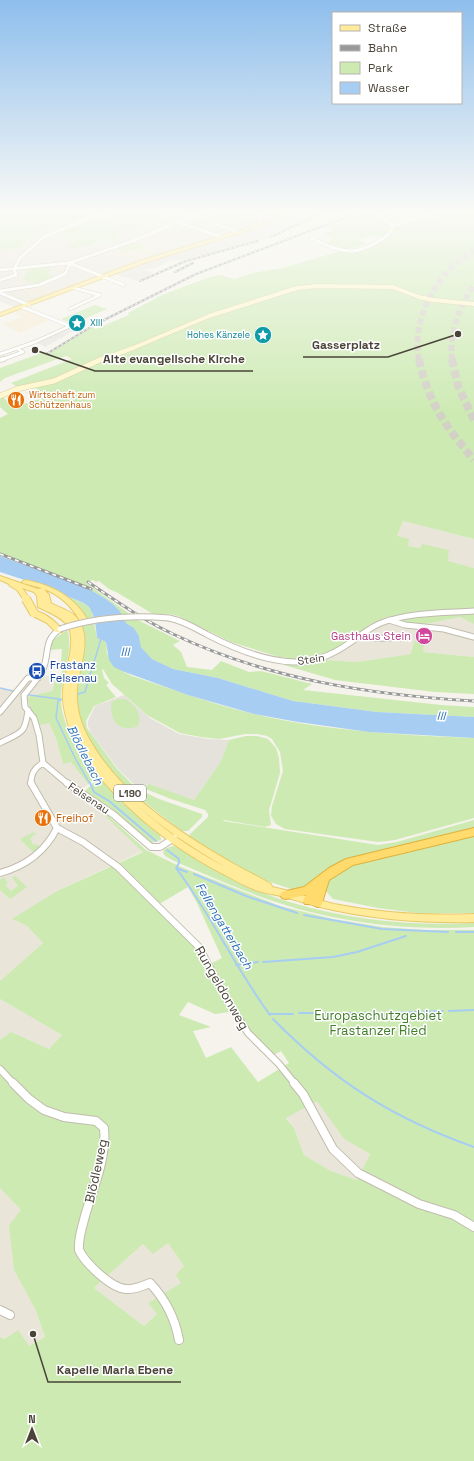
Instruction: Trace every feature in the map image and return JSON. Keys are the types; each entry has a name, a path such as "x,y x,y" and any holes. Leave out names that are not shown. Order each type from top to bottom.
{"highway":[{"path":"280,893 307,890 333,871 350,862 474,832"},
{"path":"313,902 320,881"}],"main road":[{"path":"0,315 99,278"},
{"path":"0,396 17,389 46,383 100,359 133,348 203,319 297,288 325,285 393,286 410,294 432,300 474,304"},
{"path":"1,578 23,592 34,613 50,621 60,630"},
{"name":"L190","path":"1,578 24,582 36,587 44,593 45,604"},
{"name":"L190","path":"1,578 32,589 38,594 45,604 61,615 72,626 74,644 68,677 67,697 70,717 80,743 106,780 135,809 173,839 200,858 262,889 313,902 377,915 420,918 474,918"},
{"path":"24,582 49,589 67,598 75,606 85,622"},
{"path":"30,606 45,604"},
{"name":"L190","path":"45,604 68,613 78,625 80,644 73,697 76,716 87,741 113,777 142,805 182,836 224,863 280,893"}],"street":[{"path":"0,292 46,283 56,278"},
{"path":"109,278 124,285"},
{"path":"70,309 100,295 74,288"},
{"path":"0,292 28,305"},
{"path":"0,354 36,341 70,326 22,307"},
{"path":"0,360 23,352 16,348"},
{"name":"Stein","path":"85,622 139,616 169,618 185,622 219,640 269,657 289,661 312,661 330,656 342,650 373,627 389,620 420,614 474,611"},
{"path":"389,620 395,624 436,628 474,637"},
{"path":"0,873 24,865 48,844 57,828 31,785 30,778 32,773 35,768 43,762 39,735 34,718 28,710 23,698 38,678 45,663 48,639 60,630 85,622"},
{"path":"360,636 370,640 392,636 404,638"},
{"path":"0,712 28,678 38,678"},
{"path":"0,743 22,731 26,726 28,710"},
{"name":"Felsenau","path":"43,762 65,782 114,815 151,847 160,847 173,839 182,836"},
{"name":"Rungeldonweg","path":"57,828 83,842 118,867 190,936 199,947 227,1000 248,1033 279,1064 300,1089 313,1109 333,1149 342,1159 358,1173 372,1181 419,1204 454,1215 474,1227"},
{"name":"Blödleweg","path":"0,1069 40,1107 61,1117 86,1118 99,1122 104,1128 105,1143 79,1237 79,1251 91,1266 120,1289 131,1291 150,1283 158,1292 177,1328 178,1340"},
{"path":"0,1310 10,1315"}],"shaded area":[{"path":"0,278 102,278 17,308 0,301"},
{"path":"128,278 143,278 137,281"},
{"path":"41,285 55,293 36,300 22,288"},
{"path":"23,309 52,319 20,333 2,324 22,317 16,314 16,311"},
{"path":"72,326 77,329 45,347 36,342"},
{"path":"403,521 474,539 474,568 447,561 449,550 422,545 420,548 408,546 397,536"},
{"path":"388,617 398,623 416,626 460,617 474,624 474,657 422,652 414,641 412,654 357,662 325,660 321,657 339,649 369,625"},
{"path":"28,675 57,676 52,691 27,697 49,722 56,738 63,764 71,762 88,784 77,794 104,812 103,814 143,851 57,891 13,920 27,926 43,943 0,981 0,688 15,690"},
{"path":"124,695 150,718 179,734 208,739 229,740 221,761 194,800 168,792 153,785 146,785 146,789 144,790 136,786 119,770 91,733 88,726 88,721 95,706"},
{"path":"0,999 62,1035 49,1049 11,1032 0,1040"},
{"path":"317,1100 344,1139 370,1154 357,1180 331,1171 304,1155 294,1128 286,1117"},
{"path":"0,1188 21,1210 14,1270 36,1311 45,1337 29,1346 0,1337"},
{"path":"168,1243 184,1266 181,1283 148,1303 157,1314 144,1326 94,1288 143,1244"}],"green space":[{"path":"23,278 59,278 42,285 53,292 41,285 28,282"},
{"path":"207,278 474,278 474,539 403,521 397,536 409,539 408,546 420,548 422,544 449,550 448,561 474,568 474,624 460,617 416,626 398,623 387,617 369,625 339,649 321,657 325,660 357,662 411,654 414,641 424,642 423,652 474,657 474,694 435,692 335,680 284,665 289,658 279,657 231,642 178,616 170,614 153,614 109,589 99,581 96,582 93,580 86,583 138,620 180,641 173,645 181,652 187,667 212,670 221,661 249,672 261,671 312,684 303,690 441,705 474,707 474,717 377,712 293,701 218,678 173,669 152,659 141,647 139,636 134,628 126,623 120,611 115,606 104,598 85,587 0,556 0,418 8,414 0,407 0,398 3,397 14,408 54,393 26,393 37,389 35,387 51,381 17,387 11,383 72,359 66,356 5,378 0,382 0,368 44,352 50,353 70,339 92,327 96,329 129,315 128,313 162,295"},
{"path":"95,305 107,309 73,324 61,319"},
{"path":"69,597 87,605 92,612 97,638 106,642 107,654 122,671 132,676 223,706 281,720 363,731 474,738 474,818 395,840 378,842 285,829 276,824 271,816 272,806 283,771 280,752 272,739 267,736 257,734 245,734 219,739 180,733 147,715 112,684 103,669 104,678 109,683 106,685 116,697 94,706 86,721 87,728 118,770 136,788 159,799 202,814 202,817 188,831 182,831 151,808 122,782 97,752 87,735 80,717 76,700 76,681 81,626 76,615 62,599"},
{"path":"67,630 69,637 69,652 61,692 61,703 66,725 71,736 94,774 95,778 88,784 71,762 63,764 56,738 49,723 40,725 31,709 27,697 52,691 57,676 61,676 64,663 61,663 62,649 49,650 54,639"},
{"path":"118,699 125,699 135,707 139,714 138,726 126,728 119,726 116,723 111,713 111,702"},
{"path":"246,736 257,736 268,739 276,748 279,758 280,773 269,810 271,825 265,827 223,821 378,845 397,842 474,820 474,828 345,859 324,871 308,887 294,890 258,878 214,853 189,836 208,817 205,810 171,799 146,789 145,787 149,784 194,800 221,761 229,740"},
{"path":"100,776 121,802 160,835 161,840 151,843 86,792 86,790"},
{"name":"Europaschutzgebiet Frastanzer Ried","path":"104,812 146,850 181,867 280,906 333,919 382,927 424,930 474,930 474,1461 0,1461 0,1337 5,1339 18,1330 29,1346 45,1337 36,1311 14,1270 9,1225 21,1210 0,1188 0,1040 11,1032 49,1049 62,1035 0,999 0,981 43,943 27,926 12,919 57,891 143,852 103,814","holes":["188,887 197,903 222,958 210,964 198,948 156,906","188,1002 215,1014 235,1011 264,1049 272,1056 281,1051 289,1063 258,1082 231,1047 206,1058 193,1031 211,1027 179,1015","317,1101 344,1139 370,1154 357,1180 331,1171 304,1155 294,1128 286,1118","168,1243 184,1266 176,1275 181,1283 148,1303 157,1314 144,1326 94,1288 143,1244 153,1254"]},
{"path":"34,832 36,834 30,838 32,841 31,842 40,847 34,853 20,839"},
{"path":"474,836 474,913 417,913 378,908 333,899 325,890 328,880 345,868 388,856"},
{"path":"177,847 242,884 297,904 355,917 385,921 445,924 474,923 474,927 422,928 396,926 317,914 267,899 174,861 165,856 163,853 164,849"},
{"path":"15,876 27,887 10,899 0,890 0,880 4,877 8,883 5,885 11,891 18,886 12,877"}],"water":[{"name":"Ill","path":"0,556 85,587 104,598 120,611 126,623 134,628 139,636 141,647 152,659 173,669 218,678 293,701 377,712 474,717 474,738 369,732 254,714 188,695 122,671 114,667 109,660 106,642 97,638 94,617 88,606 73,598 0,577"}],"pier":[{"path":"0,572 55,590 72,600 46,590 43,592 0,580"}],"waterway":[{"name":"Blödlebach","path":"75,695 85,692 101,639"},
{"path":"0,688 13,691"},
{"path":"29,695 59,699"},
{"name":"Blödlebach","path":"62,699 58,701 56,718 75,758 90,784"},
{"name":"Blödlebach","path":"90,783 94,792 109,801 156,841"},
{"name":"Fellengatterbach","path":"167,850 179,859 179,863 176,868"},
{"name":"Fellengatterbach","path":"176,868 187,872"},
{"name":"Fellengatterbach","path":"176,868 201,904 237,965"},
{"path":"194,874 246,896 297,913"},
{"path":"304,915 382,929 448,932"},
{"path":"456,932 474,932"},
{"path":"263,962 333,957 357,952 406,936"},
{"path":"237,965 258,962"},
{"name":"Fellengatterbach","path":"237,965 269,1014"},
{"path":"449,1011 474,1010"},
{"path":"388,1013 443,1011"},
{"path":"299,1013 381,1013"},
{"path":"269,1014 293,1014"},
{"name":"Fellengatterbach","path":"273,1019 319,1061 366,1095 390,1110 444,1136 474,1147"}],"tunnel":[{"path":"419,360 418,336 423,314 432,292 442,278"},
{"path":"452,360 451,349 456,320 474,285"},
{"path":"419,359 427,388 439,413 474,460"},
{"path":"452,359 458,386 474,420"}],"railway":[{"path":"140,281 146,278"},
{"path":"48,353 94,325 188,278"},
{"path":"0,554 91,589"},
{"path":"88,582 162,629 209,650 245,663 320,682 358,689 474,701"}],"place":[{"name":"XIII","path":"77,323"},
{"name":"Gasserplatz","path":"458,334"},
{"name":"Hohes Känzele","path":"263,335"},
{"name":"Alte evangelische Kirche","path":"35,350"},
{"name":"Wirtschaft zum Schützenhaus","path":"16,400"},
{"name":"Gasthaus Stein","path":"424,636"},
{"name":"Frastanz Felsenau","path":"37,671"},
{"name":"Freihof","path":"43,818"},
{"name":"Kapelle Maria Ebene","path":"33,1334"}]}
